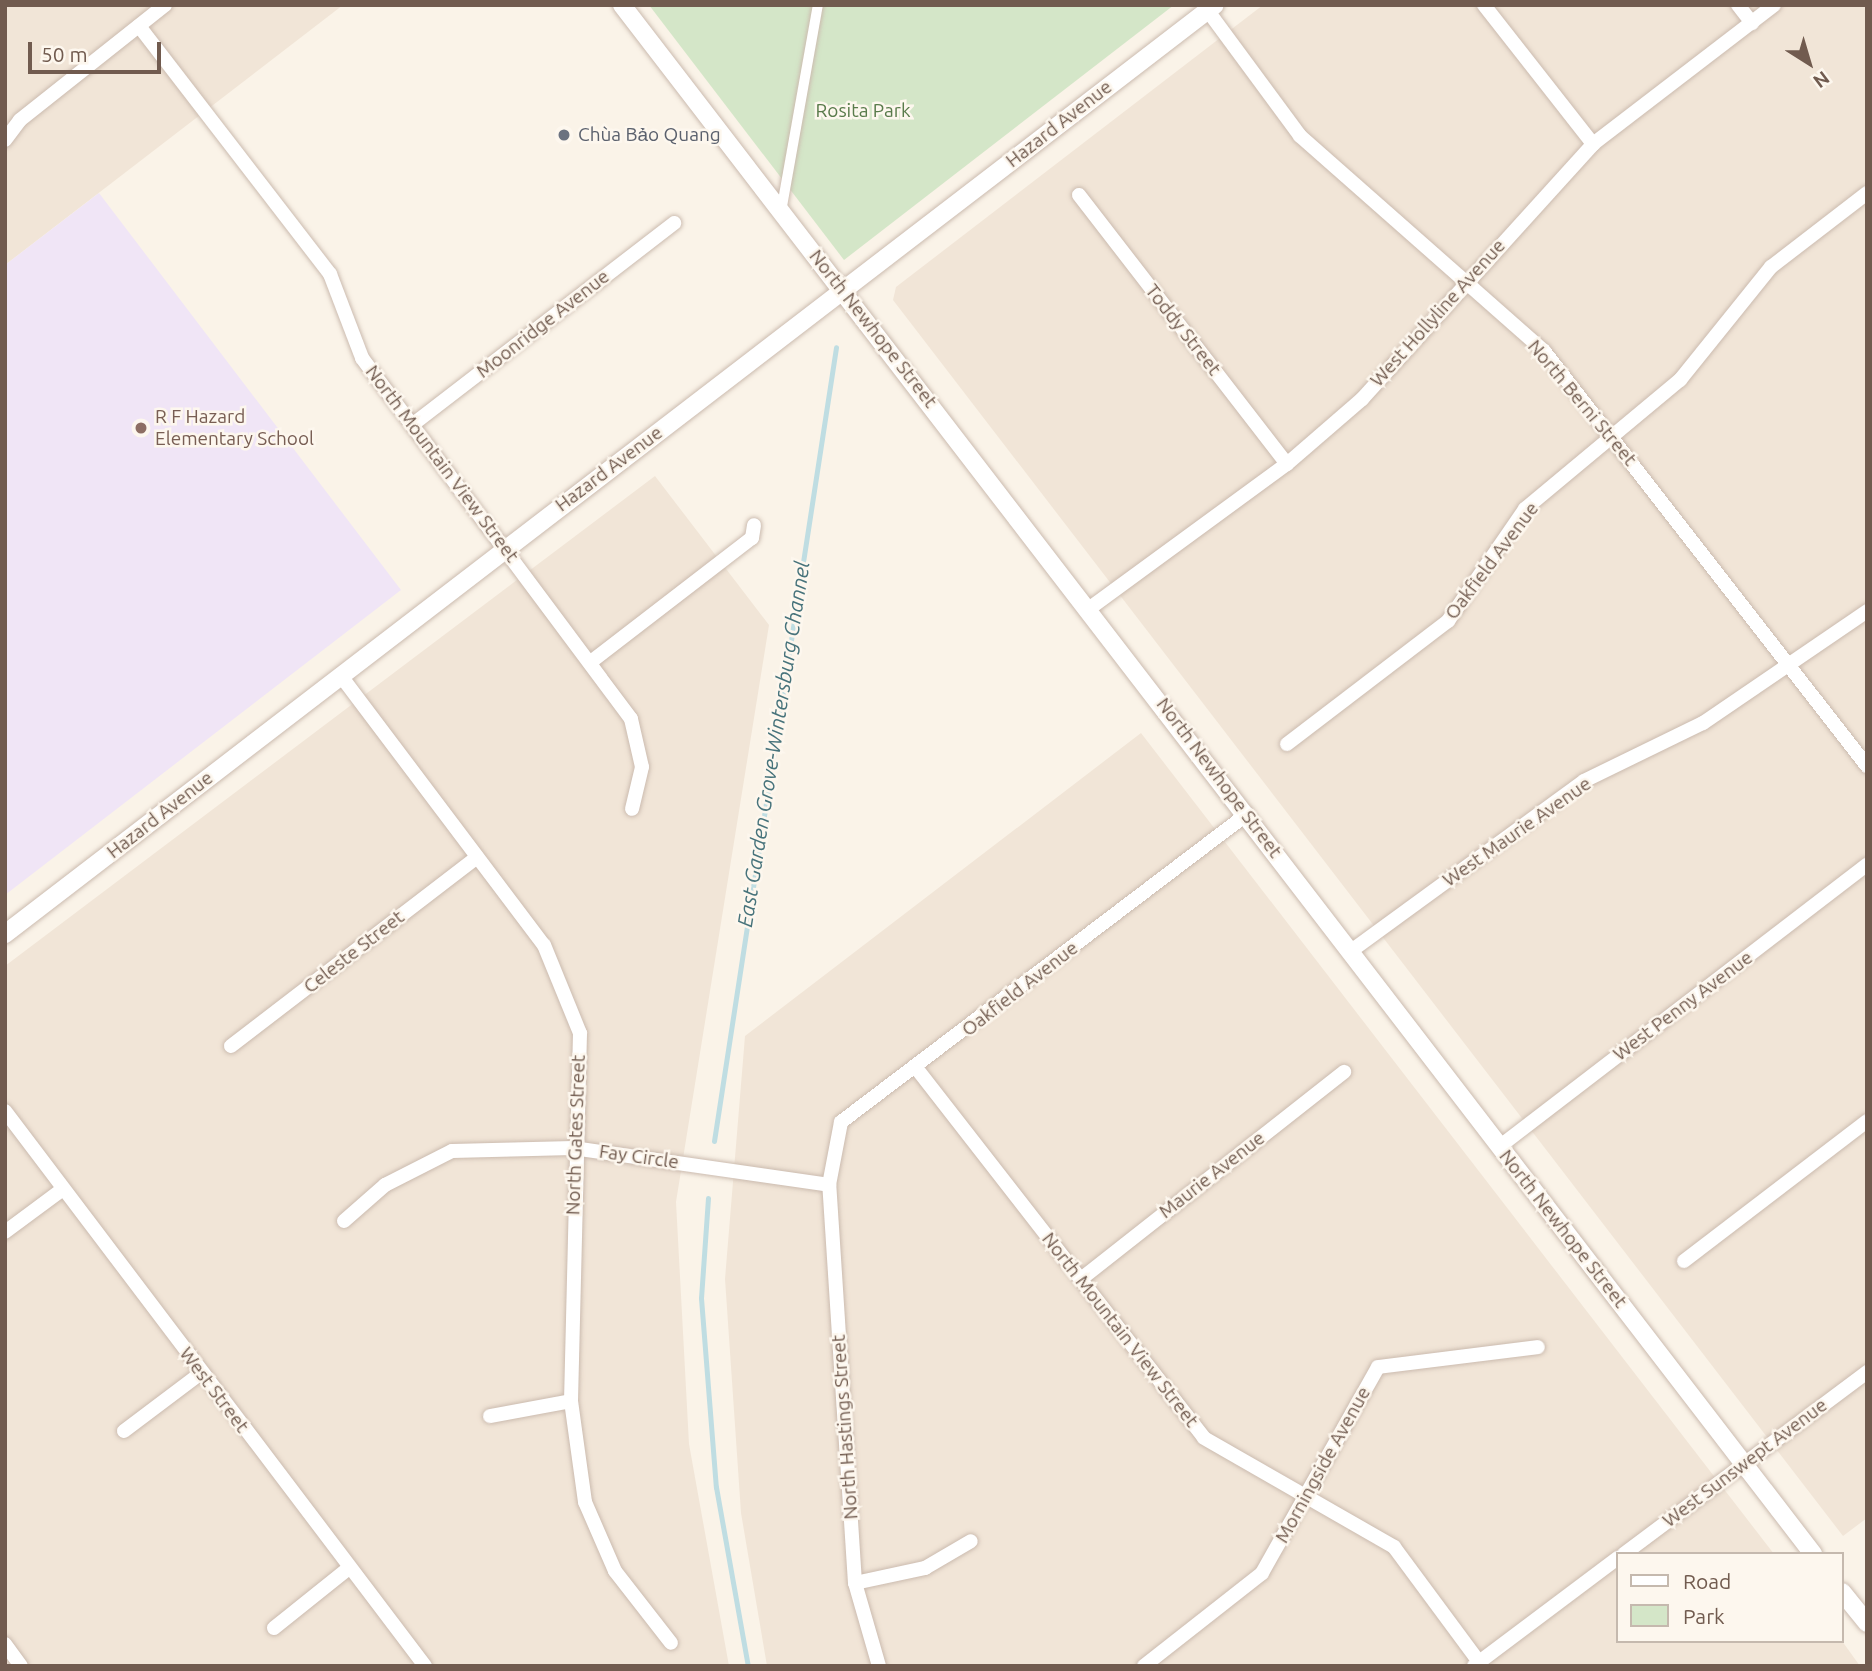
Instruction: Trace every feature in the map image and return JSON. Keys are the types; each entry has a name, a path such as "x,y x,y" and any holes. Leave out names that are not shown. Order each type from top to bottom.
{"street":[{"path":"5,140 20,120 165,5"},
{"name":"North Newhope Street","path":"622,5 1090,608 1499,1147 1811,1552"},
{"path":"782,212 818,5"},
{"path":"1484,5 1593,144"},
{"path":"1738,5 1752,23"},
{"name":"West Hollyline Avenue","path":"1090,608 1287,464 1362,399 1462,284 1593,144 1774,5"},
{"name":"North Berni Street","path":"1211,8 1300,136 1462,284 1544,351 1612,433 1867,765"},
{"name":"Hazard Avenue","path":"5,934 1211,8"},
{"name":"North Mountain View Street","path":"139,26 330,274 362,358 592,661 631,719 642,767 632,809"},
{"name":"Oakfield Avenue","path":"1287,744 1448,621 1525,509 1612,433 1680,380 1771,267 1867,193"},
{"name":"Toddy Street","path":"1079,195 1287,464"},
{"name":"Moonridge Avenue","path":"412,425 674,223"},
{"path":"592,661 752,538 754,525"},
{"name":"West Maurie Avenue","path":"1351,951 1584,781 1703,723 1867,611"},
{"name":"North Gates Street","path":"341,676 544,946 580,1033 573,1148 571,1401 585,1502 615,1571 671,1643"},
{"name":"Oakfield Avenue","path":"829,1185 841,1122 917,1069 1247,814"},
{"name":"Celeste Street","path":"231,1046 477,857"},
{"name":"West Penny Avenue","path":"1499,1147 1867,865"},
{"name":"North Mountain View Street","path":"917,1069 1203,1438 1305,1499 1394,1547 1476,1664"},
{"name":"Maurie Avenue","path":"1081,1279 1344,1072"},
{"name":"West Street","path":"5,1111 425,1666"},
{"path":"1684,1261 1867,1121"},
{"name":"Fay Circle","path":"344,1222 385,1185 452,1151 573,1148 829,1185"},
{"name":"North Hastings Street","path":"829,1185 855,1583 879,1666"},
{"path":"5,1232 63,1189"},
{"name":"Morningside Avenue","path":"1143,1666 1262,1573 1378,1367 1538,1347"},
{"name":"West Sunswept Avenue","path":"1627,1552 1867,1372"},
{"path":"124,1431 201,1373"},
{"path":"490,1416 571,1401"},
{"path":"855,1583 925,1568 971,1541"},
{"path":"1476,1664 1616,1559"},
{"path":"274,1628 349,1568"},
{"path":"1844,1594 1867,1623"},
{"path":"5,1644 21,1666"}],"shaded area":[{"path":"5,5 343,5 5,265"},
{"path":"1263,5 1867,5 1867,1518 1843,1536 893,300 896,287"},
{"name":"R F Hazard Elementary School","path":"99,193 401,590 5,895 5,265"},
{"path":"655,476 769,625 676,1202 689,1444 729,1666 5,1666 5,966"},
{"path":"1141,733 1772,1552 1616,1552 1616,1643 1843,1643 1860,1666 767,1666 741,1513 725,1279 745,1036"}],"green space":[{"name":"Rosita Park","path":"649,5 1174,5 844,260"}],"waterway":[{"name":"East Garden Grove-Wintersburg Channel","path":"714,1141 836,347"},
{"name":"East Garden Grove-Wintersburg Channel","path":"708,1198 701,1298 716,1487 748,1666"}],"place":[{"name":"Chùa Bảo Quang","path":"564,135"},
{"name":"R F Hazard Elementary School","path":"141,428"}]}
